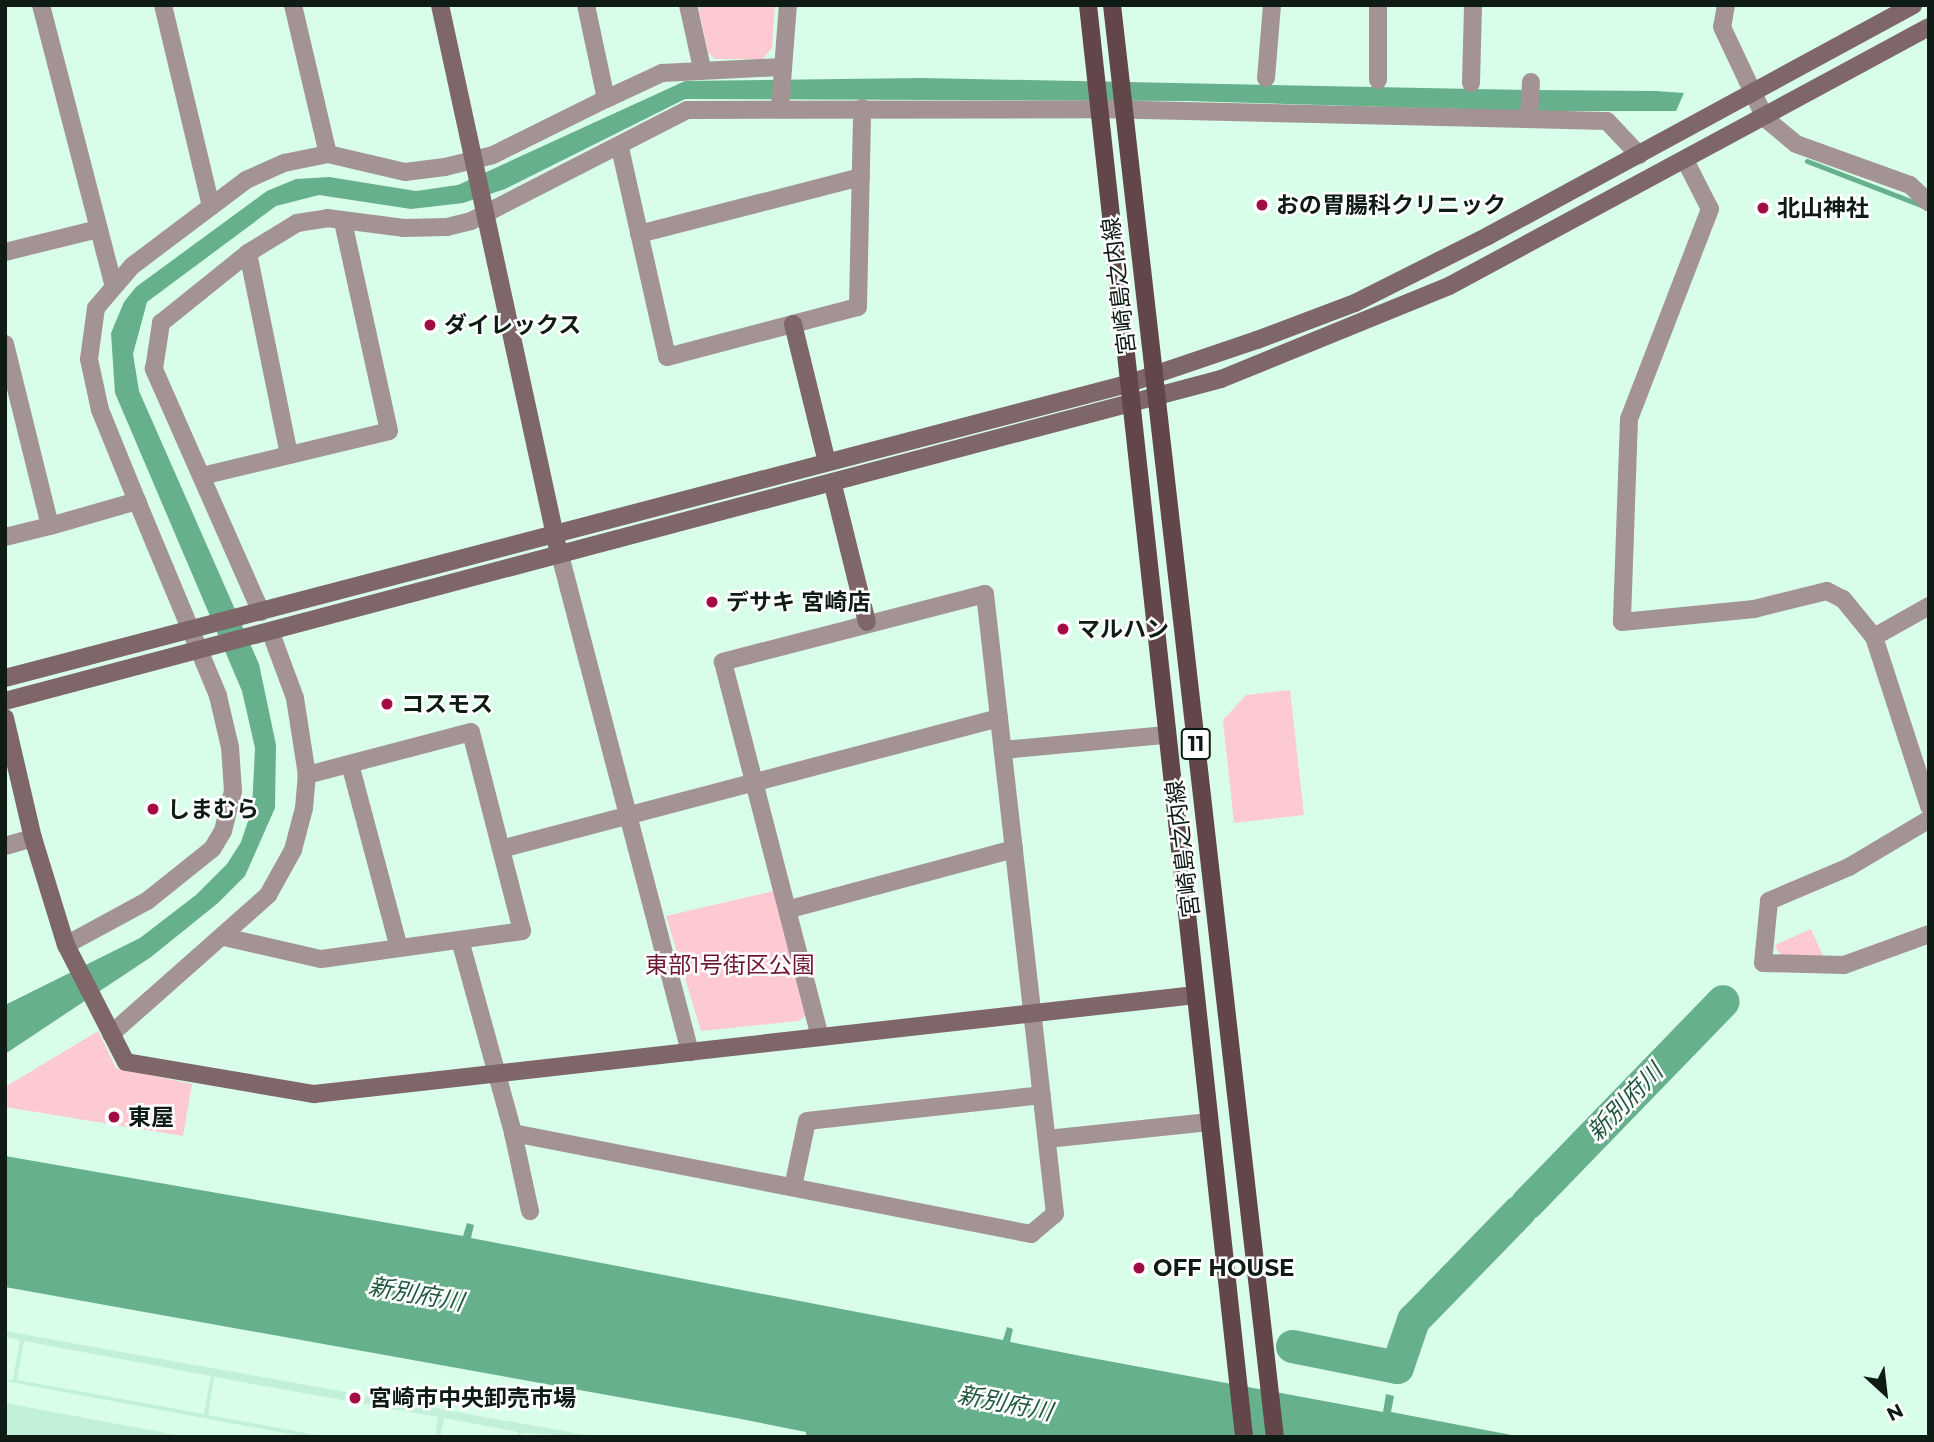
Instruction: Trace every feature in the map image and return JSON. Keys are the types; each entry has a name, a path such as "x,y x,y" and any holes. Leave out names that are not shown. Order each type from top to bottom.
{"main road":[{"name":"宮崎島之内線","path":"1088,5 1127,384 1244,1437"},
{"name":"宮崎島之内線","path":"1112,5 1275,1437"}],"street":[{"path":"41,5 113,284"},
{"path":"163,5 211,206"},
{"path":"293,5 328,154"},
{"path":"440,5 559,555 690,1052"},
{"path":"586,5 606,99"},
{"path":"688,5 702,68"},
{"path":"780,108 788,5"},
{"path":"1266,79 1272,5"},
{"path":"1378,5 1378,80"},
{"path":"1471,83 1472,5"},
{"path":"1726,5 1722,27 1765,118 1796,144 1910,185 1926,202"},
{"path":"5,678 1127,384 1355,303 1639,155 1913,5"},
{"path":"5,701 833,485 1130,406 1156,396 1220,379 1449,286 1765,118 1929,27"},
{"path":"66,945 147,901 190,869 223,831 233,792 230,747 218,695 197,628 137,500 100,410 89,359 96,309 113,284 246,180 284,163 328,154 405,172 474,166 662,73 702,68 781,72"},
{"path":"1529,119 1531,82"},
{"path":"256,613 202,476 154,369 161,323 248,253 297,223 327,218 343,222 447,227 620,149 656,123 687,110 1123,106 1607,121 1639,155"},
{"path":"620,149 667,357 858,307 862,108"},
{"path":"1685,160 1710,209 1629,419 1622,622 1754,609 1827,591 1843,599 1874,637 1928,815 1849,867 1769,901 1763,963 1843,965 1929,934"},
{"path":"639,234 861,177"},
{"path":"202,476 389,431 343,222"},
{"path":"5,251 98,229"},
{"path":"248,253 289,455"},
{"path":"793,324 827,462"},
{"path":"5,344 50,526"},
{"path":"833,485 867,622"},
{"path":"5,537 137,500"},
{"path":"513,1133 1031,1234 1055,1214 985,594 867,622 723,662 790,909 820,1037"},
{"path":"1874,637 1929,606"},
{"path":"111,1034 224,937 268,895 293,850 304,808 307,775 295,698 265,634"},
{"path":"5,718 33,838 66,945 125,1062 314,1094 1195,995"},
{"path":"501,849 999,718"},
{"path":"224,937 321,959 523,931 471,732 307,775"},
{"path":"1003,750 1166,735"},
{"path":"350,764 399,948"},
{"path":"5,846 33,838"},
{"path":"790,909 1014,849"},
{"path":"460,940 498,1074 530,1211"},
{"path":"793,1187 807,1121 1042,1095"},
{"path":"1047,1139 1209,1122"}],"shaded area":[{"name":"宮崎市中央卸売市場","path":"5,1331 597,1437 523,1433 517,1437 518,1432 444,1418 440,1437 435,1437 438,1417 214,1377 208,1415 327,1437 306,1437 5,1381 13,1379 20,1340 5,1337","holes":["24,1341 211,1376 204,1414 17,1380"]},
{"path":"5,1403 187,1437 5,1437"}],"green space":[{"path":"698,5 775,5 772,48 763,59 715,59 708,52"},
{"path":"1290,690 1304,815 1234,823 1223,720 1246,695"},
{"name":"東部1号街区公園","path":"774,891 806,1015 799,1021 701,1031 666,916"},
{"path":"1811,929 1824,958 1781,955 1777,950 1775,945"},
{"path":"98,1031 116,1068 192,1084 183,1136 5,1107 5,1087"}],"water":[{"path":"922,78 1529,90 1528,111 1187,101 685,99 505,189 463,203 411,209 319,195 276,206 147,302 133,354 139,391 259,664 276,745 275,808 245,876 218,903 151,957 5,1054 5,1005 140,938 196,895 227,864 241,842 252,809 255,748 242,691 115,393 111,333 124,302 136,287 267,191 296,179 329,177 416,191 458,185 685,81"},
{"path":"1534,90 1684,93 1676,111 1533,111"},
{"path":"5,1156 463,1236 467,1223 474,1225 471,1238 1003,1340 1007,1327 1013,1329 1010,1342 1081,1356 1383,1412 1386,1394 1394,1396 1391,1412 1522,1437 806,1437 806,1432 736,1418 5,1287"}],"waterway":[{"path":"1807,161 1926,207"},
{"name":"新別府川","path":"1527,1203 1723,1001"},
{"name":"新別府川","path":"1292,1346 1397,1367 1413,1320 1519,1211"}],"place":[{"name":"おの胃腸科クリニック","path":"1262,205"},
{"name":"北山神社","path":"1763,208"},
{"name":"ダイレックス","path":"430,325"},
{"name":"デサキ 宮崎店","path":"712,602"},
{"name":"マルハン","path":"1063,629"},
{"name":"コスモス","path":"387,704"},
{"name":"しまむら","path":"153,809"},
{"name":"東屋","path":"114,1117"},
{"name":"OFF HOUSE","path":"1139,1268"},
{"name":"宮崎市中央卸売市場","path":"355,1398"}]}
